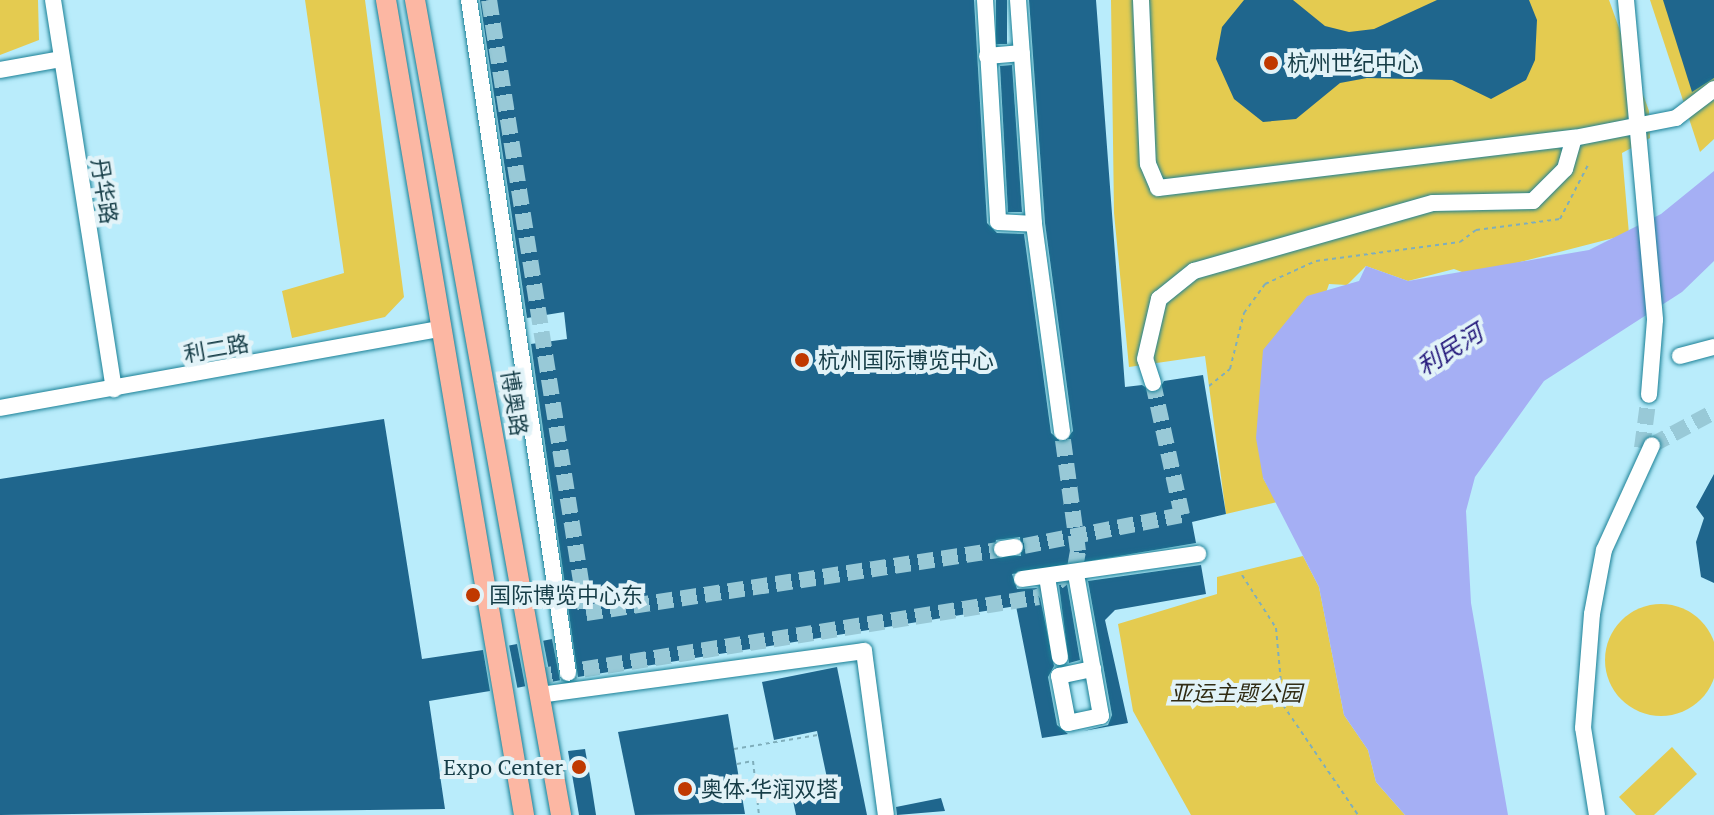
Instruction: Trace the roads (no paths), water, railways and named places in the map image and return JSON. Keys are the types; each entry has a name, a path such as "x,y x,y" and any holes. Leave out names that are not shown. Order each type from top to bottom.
{"main road":[{"path":"386,0 524,815"},
{"name":"博奥路","path":"415,0 561,815"}],"street":[{"name":"丹华路","path":"53,0 114,389"},
{"path":"469,0 568,673"},
{"path":"985,0 998,222 1034,224"},
{"path":"1018,0 1034,224 1062,432"},
{"path":"1141,0 1148,164 1158,188 1574,138 1639,121 1676,118 1714,89"},
{"path":"1626,0 1655,320 1649,395"},
{"path":"987,56 1022,53"},
{"path":"0,70 61,59"},
{"path":"1153,383 1145,359 1159,299 1194,271 1433,203 1533,201 1565,169 1574,138"},
{"name":"利二路","path":"0,408 440,329"},
{"path":"1680,356 1714,347"},
{"path":"1597,815 1583,728 1592,614 1604,550 1645,451"},
{"path":"1022,579 1076,574 1198,554"},
{"path":"1076,574 1093,669"},
{"path":"1047,577 1060,657"},
{"path":"539,695 864,651 886,815"}],"water":[{"name":"利民河","path":"1714,171 1714,261 1682,292 1544,381 1475,477 1466,511 1471,603 1508,815 1405,815 1376,782 1368,750 1344,715 1319,587 1263,478 1256,438 1263,350 1307,296 1359,281 1366,266 1408,281 1589,250 1661,214"}],"tunnel":[{"path":"489,0 586,613 1002,549"},
{"path":"1024,546 1182,515 1153,383"},
{"path":"1642,448 1649,395"},
{"path":"1652,445 1714,412"},
{"path":"536,677 1039,597 1075,568 1078,551 1062,432"}],"place":[{"name":"杭州世纪中心","path":"1271,63"},
{"name":"杭州国际博览中心","path":"802,360"},
{"name":"国际博览中心东","path":"473,595"},
{"name":"Expo Center","path":"579,767"},
{"name":"奥体·华润双塔","path":"685,789"}],"park label":[{"name":"亚运主题公园","path":"1236,693"}]}
